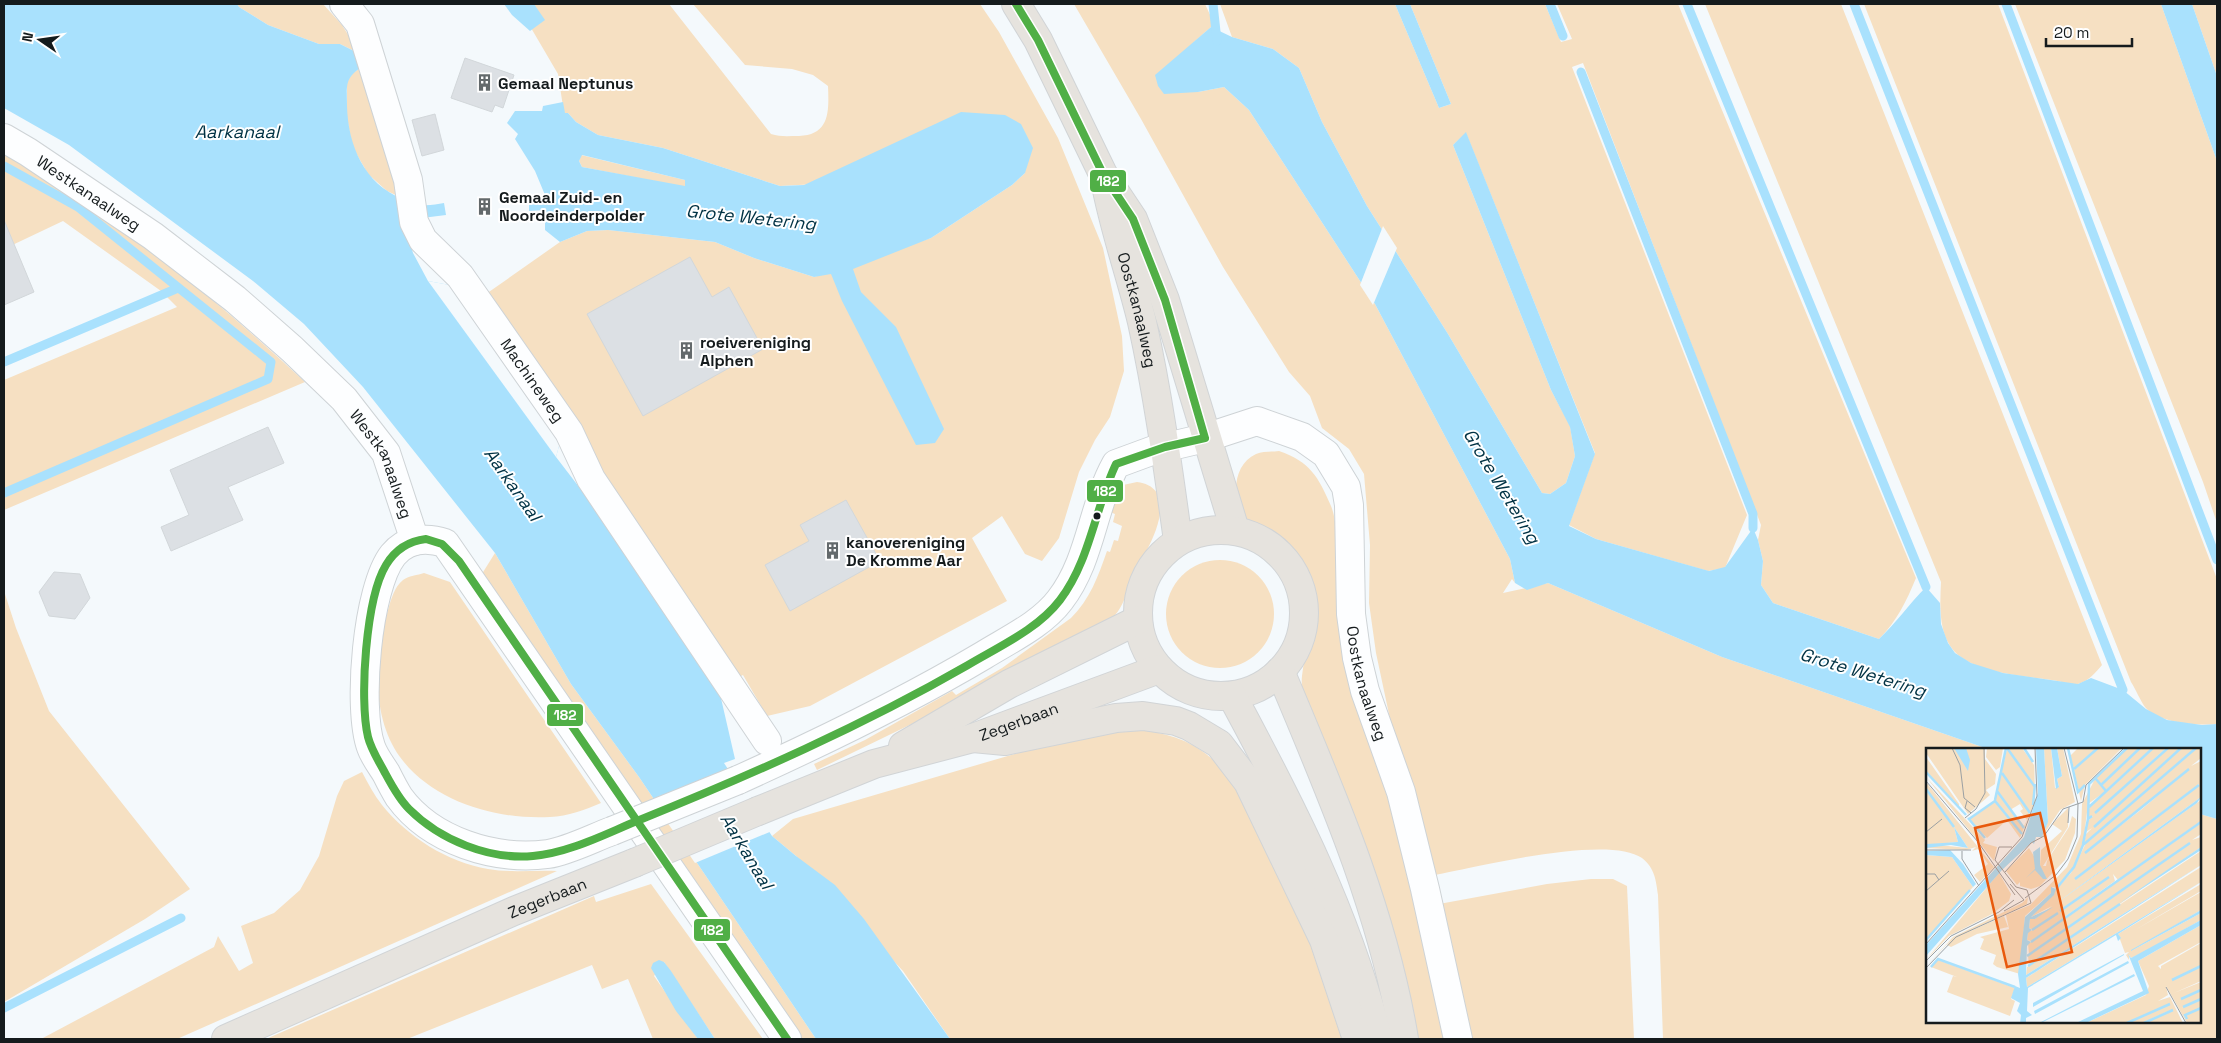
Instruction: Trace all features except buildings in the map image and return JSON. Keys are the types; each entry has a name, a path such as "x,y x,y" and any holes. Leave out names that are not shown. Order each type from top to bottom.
{"main road":[{"name":"Oostkanaalweg","path":"1016,4 1038,40 1103,174 1133,218 1165,300 1205,438 1235,530"},
{"name":"Oostkanaalweg","path":"1103,174 1113,225 1142,323 1165,447 1178,541"},
{"path":"1206,530 1235,530 1247,533 1270,545 1288,564 1300,587 1304,613 1300,638 1280,672 1254,690 1232,696 1193,692 1169,678 1159,669 1144,646 1138,620 1139,596 1146,574 1160,555 1178,541 1206,530"},
{"name":"Zegerbaan","path":"874,764 1009,684 1138,620"},
{"name":"Zegerbaan","path":"226,1039 496,919 874,764 973,738 1159,669"},
{"path":"1280,672 1338,809 1371,905 1404,1039"},
{"path":"1232,696 1303,831 1323,876 1360,970 1378,1039"},
{"path":"973,738 1005,741 1116,718 1143,716 1176,721 1189,726 1219,744 1248,782 1320,931 1357,1039"}],"street":[{"name":"Machineweg","path":"344,4 360,24 408,180 412,210 423,240 460,276 570,432 591,479 767,741"},
{"name":"Westkanaalweg","path":"4,138 153,236 235,299 292,349 344,399 386,453 415,541 434,540 445,543 787,1039"},
{"name":"Oostkanaalweg","path":"1165,447 1205,438 1257,421 1302,436 1322,451 1346,487 1349,505 1351,614 1357,658 1365,691 1401,792 1425,888 1458,1039"},
{"path":"415,541 394,554 383,571 374,601 366,651 364,696 370,747 400,798 428,826 464,846 513,856 550,854 738,780 819,743 938,682 1040,620 1060,600 1075,576 1096,517 1104,484 1116,464 1165,447"}],"shaded area":[{"path":"237,4 323,4 342,25 360,54 340,44 319,44 268,25"},
{"path":"517,4 669,4 771,134 799,136 809,135 817,131 826,120 828,86 813,75 792,69 745,65 693,4 980,4 999,32 1058,138 1103,248 1122,336 1124,371 1110,417 1095,440 1079,472 1059,538 1042,561 1025,554 1002,516 972,538 1007,601 810,706 767,716 743,675 735,679 486,294 560,242 587,231 608,230 715,242 754,258 814,277 931,238 1012,185 1025,173 780,186 663,148 598,135 576,122 568,113 564,113 558,74"},
{"path":"1074,4 1205,4 1211,17 1211,27 1194,42 1198,92 1224,87 1249,110 1375,304 1510,559 1515,583 1512,579 1503,593 1548,583 1722,657 1985,748 1926,748 1926,1023 2201,1023 2201,814 2217,819 2217,1039 1663,1039 1658,895 1652,870 1642,858 1625,852 1601,849 1573,851 1542,854 1435,875 1431,856 1393,733 1376,653 1369,603 1370,545 1364,474 1349,449 1322,428 1310,396 1289,372 1223,267 1141,119"},
{"path":"1220,4 1395,4 1439,108 1451,104 1410,4 1545,4 1561,42 1572,39 1557,4 1678,4 1916,578 1900,611 1879,639 1773,603 1761,585 1763,561 1758,540 1761,525 1583,63 1572,67 1747,515 1725,568 1708,571 1596,539 1569,525 1595,453 1466,133 1453,145 1551,390 1570,426 1575,456 1566,483 1550,494 1542,493 1448,334 1367,206 1322,122 1299,68 1273,49 1232,37"},
{"path":"1705,4 1841,4 2102,665 2086,681 2072,684 1986,669 1963,658 1949,644 1941,618 1941,582"},
{"path":"1864,4 1998,4 2217,579 2217,724 2189,724 2159,717 2145,707 2131,682"},
{"path":"2015,4 2161,4 2217,161 2217,523 2203,482"},
{"path":"2192,4 2217,4 2217,76"},
{"path":"362,67 400,197 387,191 368,174 352,146 347,117 347,81 353,73"},
{"path":"4,150 164,261 236,320 305,382 4,510 4,380 177,307 161,291 63,221 4,249"},
{"path":"581,155 685,180 685,187 582,167 579,161"},
{"path":"1279,451 1290,455 1312,471 1322,486 1335,520 1337,607 1341,639 1354,692 1402,849 1422,930 1445,1039 1413,1039 1304,702 1302,676 1315,610 1314,598 1308,577 1288,548 1248,519 1239,506 1236,489 1239,472 1243,465 1256,454"},
{"path":"1137,482 1149,485 1156,492 1160,500 1159,521 1123,602 1116,615 1110,621 959,701 817,770 814,764 865,740 952,691 956,695 1002,668 1071,618 1078,611 1097,579 1107,551 1110,552 1114,540 1118,541 1122,526 1113,522 1115,514 1110,512 1117,494 1123,485"},
{"path":"495,553 571,684 639,777 816,1039 796,1039 480,577"},
{"path":"1220,560 1241,564 1258,576 1270,593 1274,614 1270,635 1258,652 1241,664 1220,668 1199,664 1182,652 1170,635 1166,614 1170,593 1182,576 1199,564"},
{"path":"424,573 450,582 601,803 576,812 550,817 509,815 488,811 448,797 430,786 414,773 400,757 384,724 380,705 378,666 380,647 388,610 397,586 405,579"},
{"path":"4,591 16,628 49,711 190,889 145,919 4,1002"},
{"path":"1127,728 1175,737 1184,741 1202,751 1235,783 1260,823 1352,1039 950,1039 903,971 796,856 772,836 793,819 1045,745"},
{"path":"362,772 376,797 392,817 416,837 443,854 473,866 488,869 557,871 177,1039 41,1039 214,947 218,936 239,971 253,963 241,926 274,913 300,890 319,856 337,796 344,781"},
{"path":"1591,879 1613,879 1627,886 1634,1039 1461,1039 1439,904 1547,884"},
{"path":"651,884 763,1039 715,1039 664,962 654,976 698,1039 653,1039 628,979 602,989 592,965 407,1039 266,1039 594,896 596,902"}],"water":[{"name":"Aarkanaal","path":"4,4 237,4 268,25 319,44 340,44 360,54 362,67 349,79 347,106 351,135 361,162 378,184 403,199 419,205 444,203 446,215 422,218 407,233 413,253 428,281 455,286 562,435 556,457 675,612 720,694 735,759 724,763 772,836 835,885 864,919 950,1039 816,1039 639,777 571,684 495,553 363,387 304,324 253,281 69,145 4,108"},
{"path":"504,4 534,4 545,20 530,31 512,15"},
{"path":"1395,4 1410,4 1451,104 1439,108"},
{"path":"2161,4 2192,4 2217,76 2217,161"},
{"name":"Grote Wetering","path":"1211,27 1232,37 1273,49 1299,68 1322,122 1367,206 1448,334 1542,493 1550,494 1566,483 1575,456 1570,427 1551,390 1453,145 1466,132 1595,454 1569,526 1596,539 1709,571 1725,567 1753,528 1763,561 1761,585 1773,603 1879,639 1926,587 1940,603 1941,624 1948,643 1955,653 1971,663 2003,673 2078,684 2091,678 2123,690 2146,709 2167,720 2202,725 2217,724 2217,819 2201,814 2201,748 1985,748 1722,657 1548,583 1527,590 1515,583 1510,559 1375,304 1249,110 1224,87 1198,92 1164,94 1158,86 1155,75"},
{"name":"Grote Wetering","path":"563,102 565,113 568,113 576,122 598,135 663,148 780,186 804,185 961,112 1005,115 1021,124 1033,148 1025,173 1012,185 931,238 853,269 861,292 896,327 944,429 935,443 916,445 842,301 831,274 814,277 754,258 715,242 608,230 587,231 560,242 545,230 545,210 529,211 529,197 545,195 535,171 515,139 518,134 507,123 515,111 542,111 543,106","holes":["582,155 685,180 685,186 582,167 579,161"]},
{"path":"659,960 664,962 671,971 715,1039 698,1039 676,1011 651,968 653,963"}],"pier":[{"path":"1383,226 1397,248 1373,305 1360,285"},
{"path":"428,281 455,286 562,435 556,457"},
{"path":"729,769 772,831 695,863 652,800"}],"waterway":[{"path":"1213,4 1217,41"},
{"path":"1550,4 1563,36"},
{"path":"1687,4 1926,587"},
{"path":"1854,4 2123,690"},
{"path":"2006,4 2217,560"},
{"path":"1581,72 1753,514 1753,528"},
{"path":"4,166 78,207 271,362 268,379 4,493"},
{"path":"4,362 178,288"},
{"path":"4,1008 181,918"}],"transit line":[{"name":"182","path":"637,821 764,768 888,709 1005,644 1030,628 1051,610 1070,585 1085,551 1116,464 1165,447 1205,438 1165,300 1133,219 1103,174 1038,40 1016,4"},
{"name":"182","path":"426,539 442,544 459,561 637,821 560,851 533,856 499,855 466,846 450,839 421,820 401,800 377,759 368,737 364,699 366,649 373,600 386,565 403,547 426,539"},
{"name":"182","path":"637,821 787,1039"}],"place":[{"name":"Gemaal Neptunus","path":"484,83"},
{"name":"Gemaal Zuid- en Noordeinderpolder","path":"485,206"},
{"name":"roeivereniging Alphen","path":"686,351"},
{"name":"kanovereniging De Kromme Aar","path":"832,551"}]}
